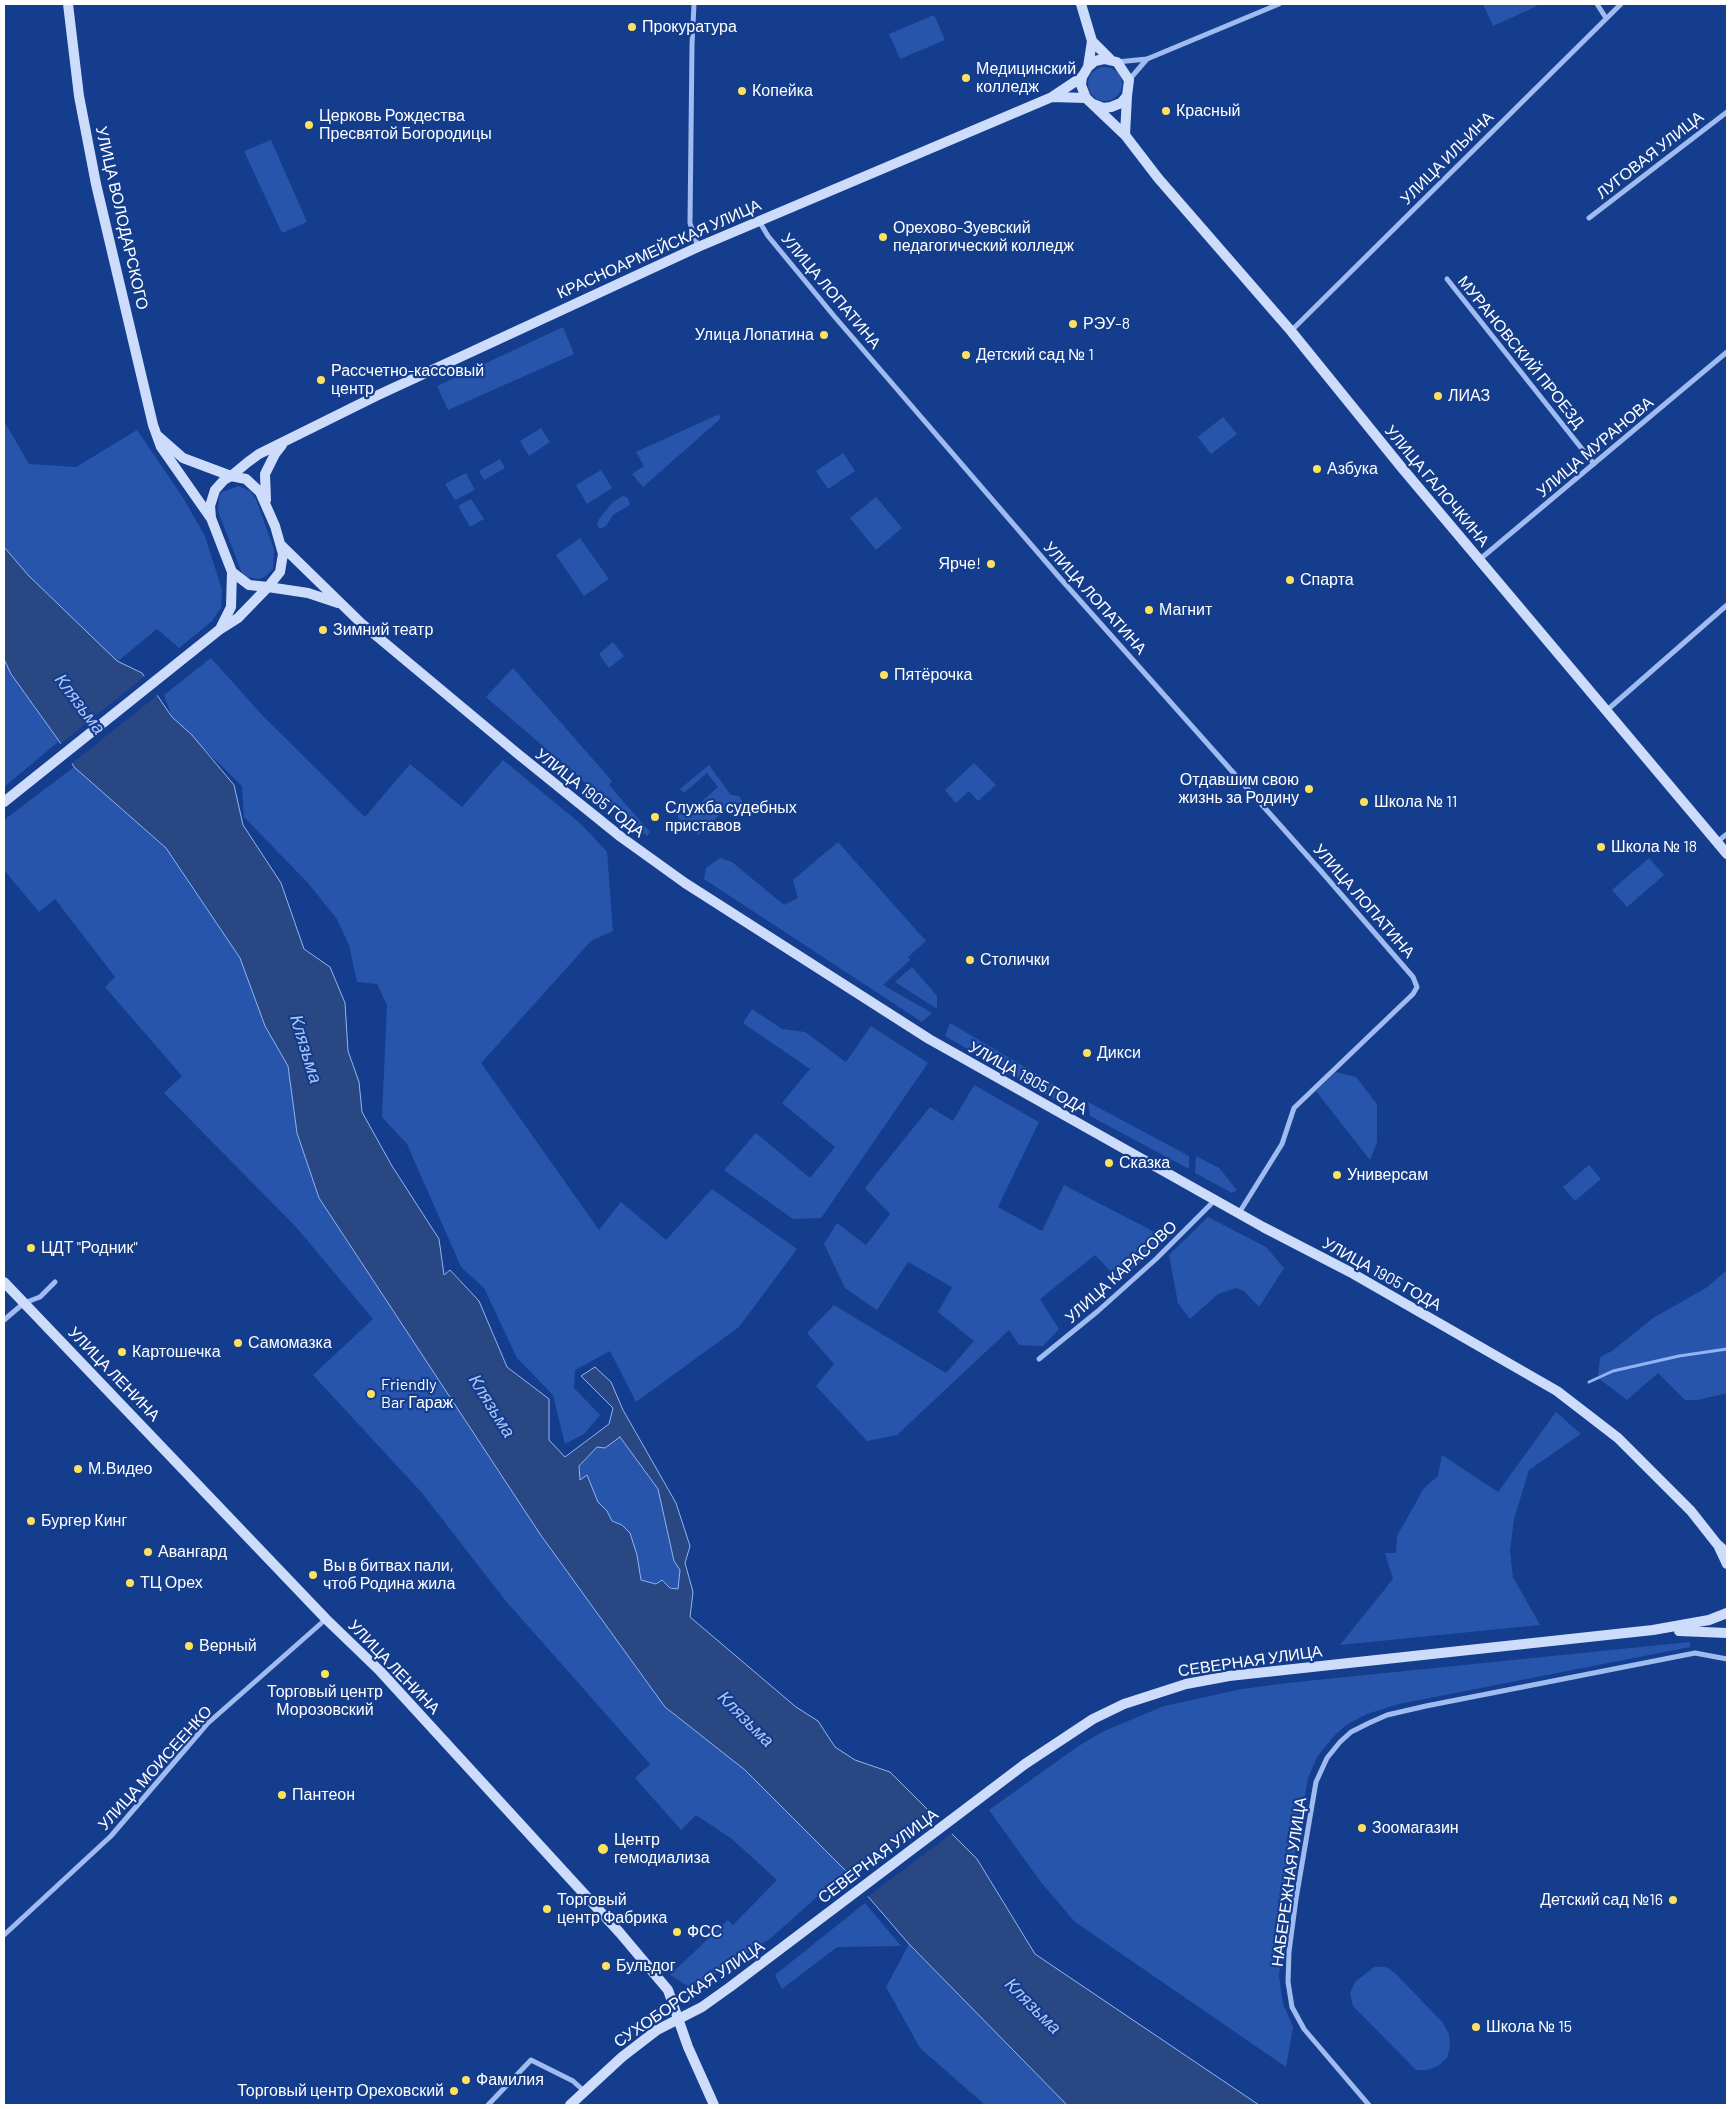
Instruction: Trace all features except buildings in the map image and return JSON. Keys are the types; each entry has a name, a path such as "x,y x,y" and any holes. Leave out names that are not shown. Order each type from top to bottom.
{"street":[{"name":"УЛИЦА ВОЛОДАРСКОГО","path":"68,4 79,96 96,184 131,326 135,357 153,425 161,447 211,518"},
{"path":"694,4 690,223 698,247"},
{"path":"1081,4 1092,41 1088,67"},
{"path":"1052,97 1082,77 1088,67 1096,61 1147,59 1279,4"},
{"path":"1597,4 1606,18"},
{"name":"УЛИЦА ИЛЬИНА","path":"1291,331 1621,4"},
{"path":"1092,41 1114,61 1129,80"},
{"path":"1125,135 1129,80 1147,59"},
{"path":"1082,77 1082,85 1089,101"},
{"path":"1052,97 1089,101 1102,108 1121,103 1127,96"},
{"name":"КРАСНОАРМЕЙСКАЯ УЛИЦА","path":"211,518 210,506 215,490 259,454 376,396 698,247 1052,97"},
{"name":"УЛИЦА ГАЛОЧКИНА","path":"1089,101 1125,135 1158,178 1291,331 1479,560 1727,854"},
{"name":"ЛУГОВАЯ УЛИЦА","path":"1589,218 1727,112"},
{"name":"УЛИЦА ЛОПАТИНА","path":"759,220 768,236 834,316 1059,577 1413,977 1417,987 1413,994 1294,1108 1282,1144 1239,1213"},
{"name":"МУРАНОВСКИЙ ПРОЕЗД","path":"1446,279 1594,464"},
{"name":"УЛИЦА МУРАНОВА","path":"1479,560 1727,352"},
{"path":"4,802 219,630 247,610 276,578 282,565 282,545 266,501 256,487 246,480 183,458 158,436"},
{"path":"266,501 265,474 275,454 284,442"},
{"path":"211,518 232,572 231,608 219,630"},
{"name":"УЛИЦА 1905 ГОДА","path":"282,545 341,604 518,754 601,822 685,883 929,1038 1239,1213 1350,1272 1557,1391 1618,1438 1691,1511 1717,1544 1727,1553"},
{"path":"232,572 249,585 314,594 341,604"},
{"path":"1606,711 1727,605"},
{"path":"1717,842 1727,834"},
{"name":"УЛИЦА КАРАСОВО","path":"1039,1359 1098,1311 1216,1199"},
{"name":"УЛИЦА ЛЕНИНА","path":"4,1282 326,1619 380,1670 620,1933 668,1990 678,2021 714,2105"},
{"path":"4,1320 24,1303 40,1297 55,1282"},
{"name":"УЛИЦА 1905 ГОДА","path":"1717,1544 1727,1564"},
{"path":"1722,1615 1727,1608"},
{"name":"СЕВЕРНАЯ УЛИЦА","path":"805,1931 1032,1759 1093,1719 1124,1704 1186,1684 1279,1670 1653,1630 1709,1620 1722,1615"},
{"name":"УЛИЦА МОИСЕЕНКО","path":"4,1935 111,1836 207,1724 326,1619"},
{"name":"СЕВЕРНАЯ УЛИЦА","path":"1653,1630 1727,1633"},
{"name":"НАБЕРЕЖНАЯ УЛИЦА","path":"1369,2105 1304,2029 1292,2007 1288,1982 1289,1952 1306,1835 1316,1782 1327,1758 1351,1732 1387,1716 1512,1688 1695,1653 1727,1659"},
{"name":"СУХОБОРСКАЯ УЛИЦА","path":"570,2105 657,2030 678,2021 702,2007 805,1931"},
{"path":"488,2105 531,2060 573,2081 584,2091"}],"shaded area":[{"path":"1483,4 1536,4 1537,6 1493,26"},
{"path":"934,15 945,40 900,59 889,34"},
{"path":"1105,67 1117,72 1122,84 1117,96 1105,101 1093,96 1088,84 1093,72"},
{"path":"271,140 307,222 282,233 244,151"},
{"path":"563,327 574,354 448,410 437,386"},
{"path":"717,415 721,416 719,420 643,487 632,474 644,466 636,452"},
{"path":"1223,417 1237,434 1211,454 1198,437"},
{"path":"4,421 29,464 76,467 137,430 182,496 205,536 222,590 221,608 212,621 179,648 157,629 117,662 28,576 4,547"},
{"path":"541,428 550,442 529,456 520,441"},
{"path":"843,453 855,471 828,489 816,471"},
{"path":"500,459 505,468 484,480 479,471"},
{"path":"601,470 612,488 587,504 576,485"},
{"path":"466,473 475,490 455,500 445,484"},
{"path":"239,486 250,491 256,499 274,550 273,569 265,577 259,579 247,577 242,573 218,511 219,496 222,492"},
{"path":"623,496 628,498 630,505 613,515 606,526 599,529 597,524 599,519 613,502"},
{"path":"876,497 902,528 876,550 850,518"},
{"path":"471,499 484,519 470,527 458,506"},
{"path":"580,538 609,579 584,596 556,555"},
{"path":"613,642 624,656 609,668 599,654"},
{"path":"211,658 263,716 365,817 410,764 462,807 503,760 581,824 607,852 613,931 591,941 481,1063 599,1230 621,1202 666,1240 712,1189 797,1249 739,1327 636,1402 610,1351 575,1370 574,1388 600,1415 584,1434 565,1444 553,1395 517,1358 484,1288 461,1267 407,1144 382,1117 387,1005 377,984 357,982 349,945 337,919 308,883 244,817 242,786 172,717 164,695"},
{"path":"4,659 11,674 59,741 4,787"},
{"path":"513,668 612,781 609,785 650,832 647,836 486,697"},
{"path":"974,763 996,785 978,801 969,791 956,803 945,790"},
{"path":"709,765 731,795 739,796 745,806 740,812 729,806 698,835 678,818 678,814 683,808 688,814 718,787 707,773 684,793 680,789"},
{"path":"74,767 166,848 240,958 265,1026 288,1066 297,1133 319,1198 540,1534 665,1707 745,1770 846,1871 771,1938 700,1983 688,1986 670,1975 728,1920 733,1925 777,1880 732,1839 696,1815 681,1830 635,1778 650,1764 505,1600 422,1493 313,1375 373,1319 296,1227 164,1093 182,1076 105,987 115,977 55,899 39,912 4,870 4,820"},
{"path":"838,842 926,941 908,957 910,960 883,985 932,1013 922,1022 704,879 706,868 720,858 732,862 784,905 798,898 793,880"},
{"path":"1649,858 1664,875 1627,907 1612,890"},
{"path":"912,967 937,996 937,1009 895,982"},
{"path":"752,1009 782,1029 805,1032 846,1062 871,1026 928,1063 821,1218 793,1219 724,1170 756,1133 810,1178 835,1147 782,1103 810,1069 743,1023"},
{"path":"950,1023 1069,1093 1063,1104 945,1036"},
{"path":"1336,1072 1356,1077 1377,1104 1377,1142 1370,1160 1316,1091"},
{"path":"974,1085 1039,1122 998,1207 1042,1231 1064,1185 1168,1239 1119,1280 1095,1255 1040,1299 1059,1329 1043,1346 1019,1345 1009,1330 897,1435 867,1441 816,1386 834,1364 807,1333 834,1305 946,1373 974,1341 938,1312 952,1287 908,1262 877,1310 845,1288 824,1244 837,1223 866,1245 890,1214 865,1188 930,1107 953,1121"},
{"path":"1088,1102 1189,1156 1189,1169 1090,1116"},
{"path":"1196,1156 1219,1168 1237,1190 1232,1193 1195,1173"},
{"path":"1589,1165 1601,1179 1575,1201 1563,1187"},
{"path":"1208,1217 1266,1247 1284,1268 1259,1307 1244,1291 1236,1288 1218,1294 1190,1319 1178,1303 1169,1255"},
{"path":"1727,1270 1727,1393 1698,1400 1685,1400 1658,1373 1627,1400 1598,1378 1600,1357 1612,1351 1653,1318 1706,1288"},
{"path":"1556,1412 1581,1434 1529,1470 1514,1519 1510,1551 1513,1577 1540,1625 1340,1645 1393,1579 1385,1553 1396,1553 1397,1536 1424,1488 1438,1476 1442,1455 1498,1492"},
{"path":"620,1437 658,1489 674,1561 680,1570 679,1589 641,1580 637,1555 622,1525 612,1521 607,1511 598,1502 587,1476 580,1480 579,1467 597,1447 605,1448"},
{"path":"1690,1642 1690,1647 1399,1704 1367,1714 1346,1725 1333,1737 1317,1757 1308,1778 1287,1900 1279,1976 1283,2004 1293,2027 1286,2067 1075,1922 1040,1881 989,1810 1077,1747 1102,1732 1164,1706 1242,1689 1287,1683"},
{"path":"865,1903 901,1946 837,1947 782,1989 775,1975"},
{"path":"909,1944 1067,2105 985,2105 920,2048 886,1987"},
{"path":"1374,1967 1386,1967 1396,1974 1443,2023 1449,2034 1450,2047 1447,2058 1438,2066 1427,2070 1416,2070 1353,2006 1350,1993 1355,1982"}],"water":[{"name":"Клязьма","path":"4,547 29,576 117,661 142,673 172,717 192,735 234,785 243,825 281,883 304,949 330,967 345,1003 348,1051 359,1082 362,1112 392,1166 439,1239 444,1275 450,1270 479,1301 507,1367 549,1399 549,1440 565,1457 609,1424 613,1408 581,1376 595,1367 611,1382 623,1410 676,1503 690,1546 685,1563 693,1592 690,1617 796,1707 818,1721 835,1747 855,1760 890,1772 977,1859 1035,1954 1259,2105 1067,2105 909,1944 846,1871 745,1770 665,1707 540,1534 319,1198 297,1133 288,1066 265,1026 240,958 166,848 74,767 59,741 11,674 4,659","holes":["620,1437 658,1489 674,1561 680,1570 678,1589 670,1588 662,1580 656,1584 641,1580 637,1555 630,1533 622,1525 612,1521 607,1511 598,1502 587,1475 580,1480 579,1466 597,1447 605,1448"]}],"pier":[{"path":"146,675 159,694 70,765 59,745"},
{"path":"936,1816 954,1832 866,1898 850,1880"}],"waterway":[{"path":"1589,1382 1613,1371 1679,1356 1727,1349"}],"place":[{"name":"Прокуратура","path":"632,27"},
{"name":"Медицинский колледж","path":"966,78"},
{"name":"Копейка","path":"742,91"},
{"name":"Красный","path":"1166,111"},
{"name":"Церковь Рождества Пресвятой Богородицы","path":"309,125"},
{"name":"Орехово-Зуевский педагогический колледж","path":"883,237"},
{"name":"РЭУ-8","path":"1073,324"},
{"name":"Улица Лопатина","path":"824,335"},
{"name":"Детский сад № 1","path":"966,355"},
{"name":"Рассчетно-кассовый центр","path":"321,380"},
{"name":"ЛИАЗ","path":"1438,396"},
{"name":"Азбука","path":"1317,469"},
{"name":"Ярче!","path":"991,564"},
{"name":"Спарта","path":"1290,580"},
{"name":"Магнит","path":"1149,610"},
{"name":"Зимний театр","path":"323,630"},
{"name":"Пятёрочка","path":"884,675"},
{"name":"Отдавшим свою жизнь за Родину","path":"1309,789"},
{"name":"Школа № 11","path":"1364,802"},
{"name":"Служба судебных приставов","path":"655,817"},
{"name":"Школа № 18","path":"1601,847"},
{"name":"Столички","path":"970,960"},
{"name":"Дикси","path":"1087,1053"},
{"name":"Сказка","path":"1109,1163"},
{"name":"Универсам","path":"1337,1175"},
{"name":"ЦДТ \"Родник\"","path":"31,1248"},
{"name":"Самомазка","path":"238,1343"},
{"name":"Картошечка","path":"122,1352"},
{"name":"Friendly Bar Гараж","path":"371,1394"},
{"name":"М.Видео","path":"78,1469"},
{"name":"Бургер Кинг","path":"31,1521"},
{"name":"Авангард","path":"148,1552"},
{"name":"Вы в битвах пали, чтоб Родина жила","path":"313,1575"},
{"name":"ТЦ Орех","path":"130,1583"},
{"name":"Верный","path":"189,1646"},
{"name":"Торговый центр Морозовский","path":"325,1674"},
{"name":"Пантеон","path":"282,1795"},
{"name":"Зоомагазин","path":"1362,1828"},
{"name":"Центр гемодиализа","path":"603,1849"},
{"name":"Детский сад №16","path":"1673,1900"},
{"name":"Торговый центр Фабрика","path":"547,1909"},
{"name":"ФСС","path":"677,1932"},
{"name":"Бульдог","path":"606,1966"},
{"name":"Школа № 15","path":"1476,2027"},
{"name":"Фамилия","path":"466,2080"},
{"name":"Торговый центр Ореховский","path":"454,2091"}]}
